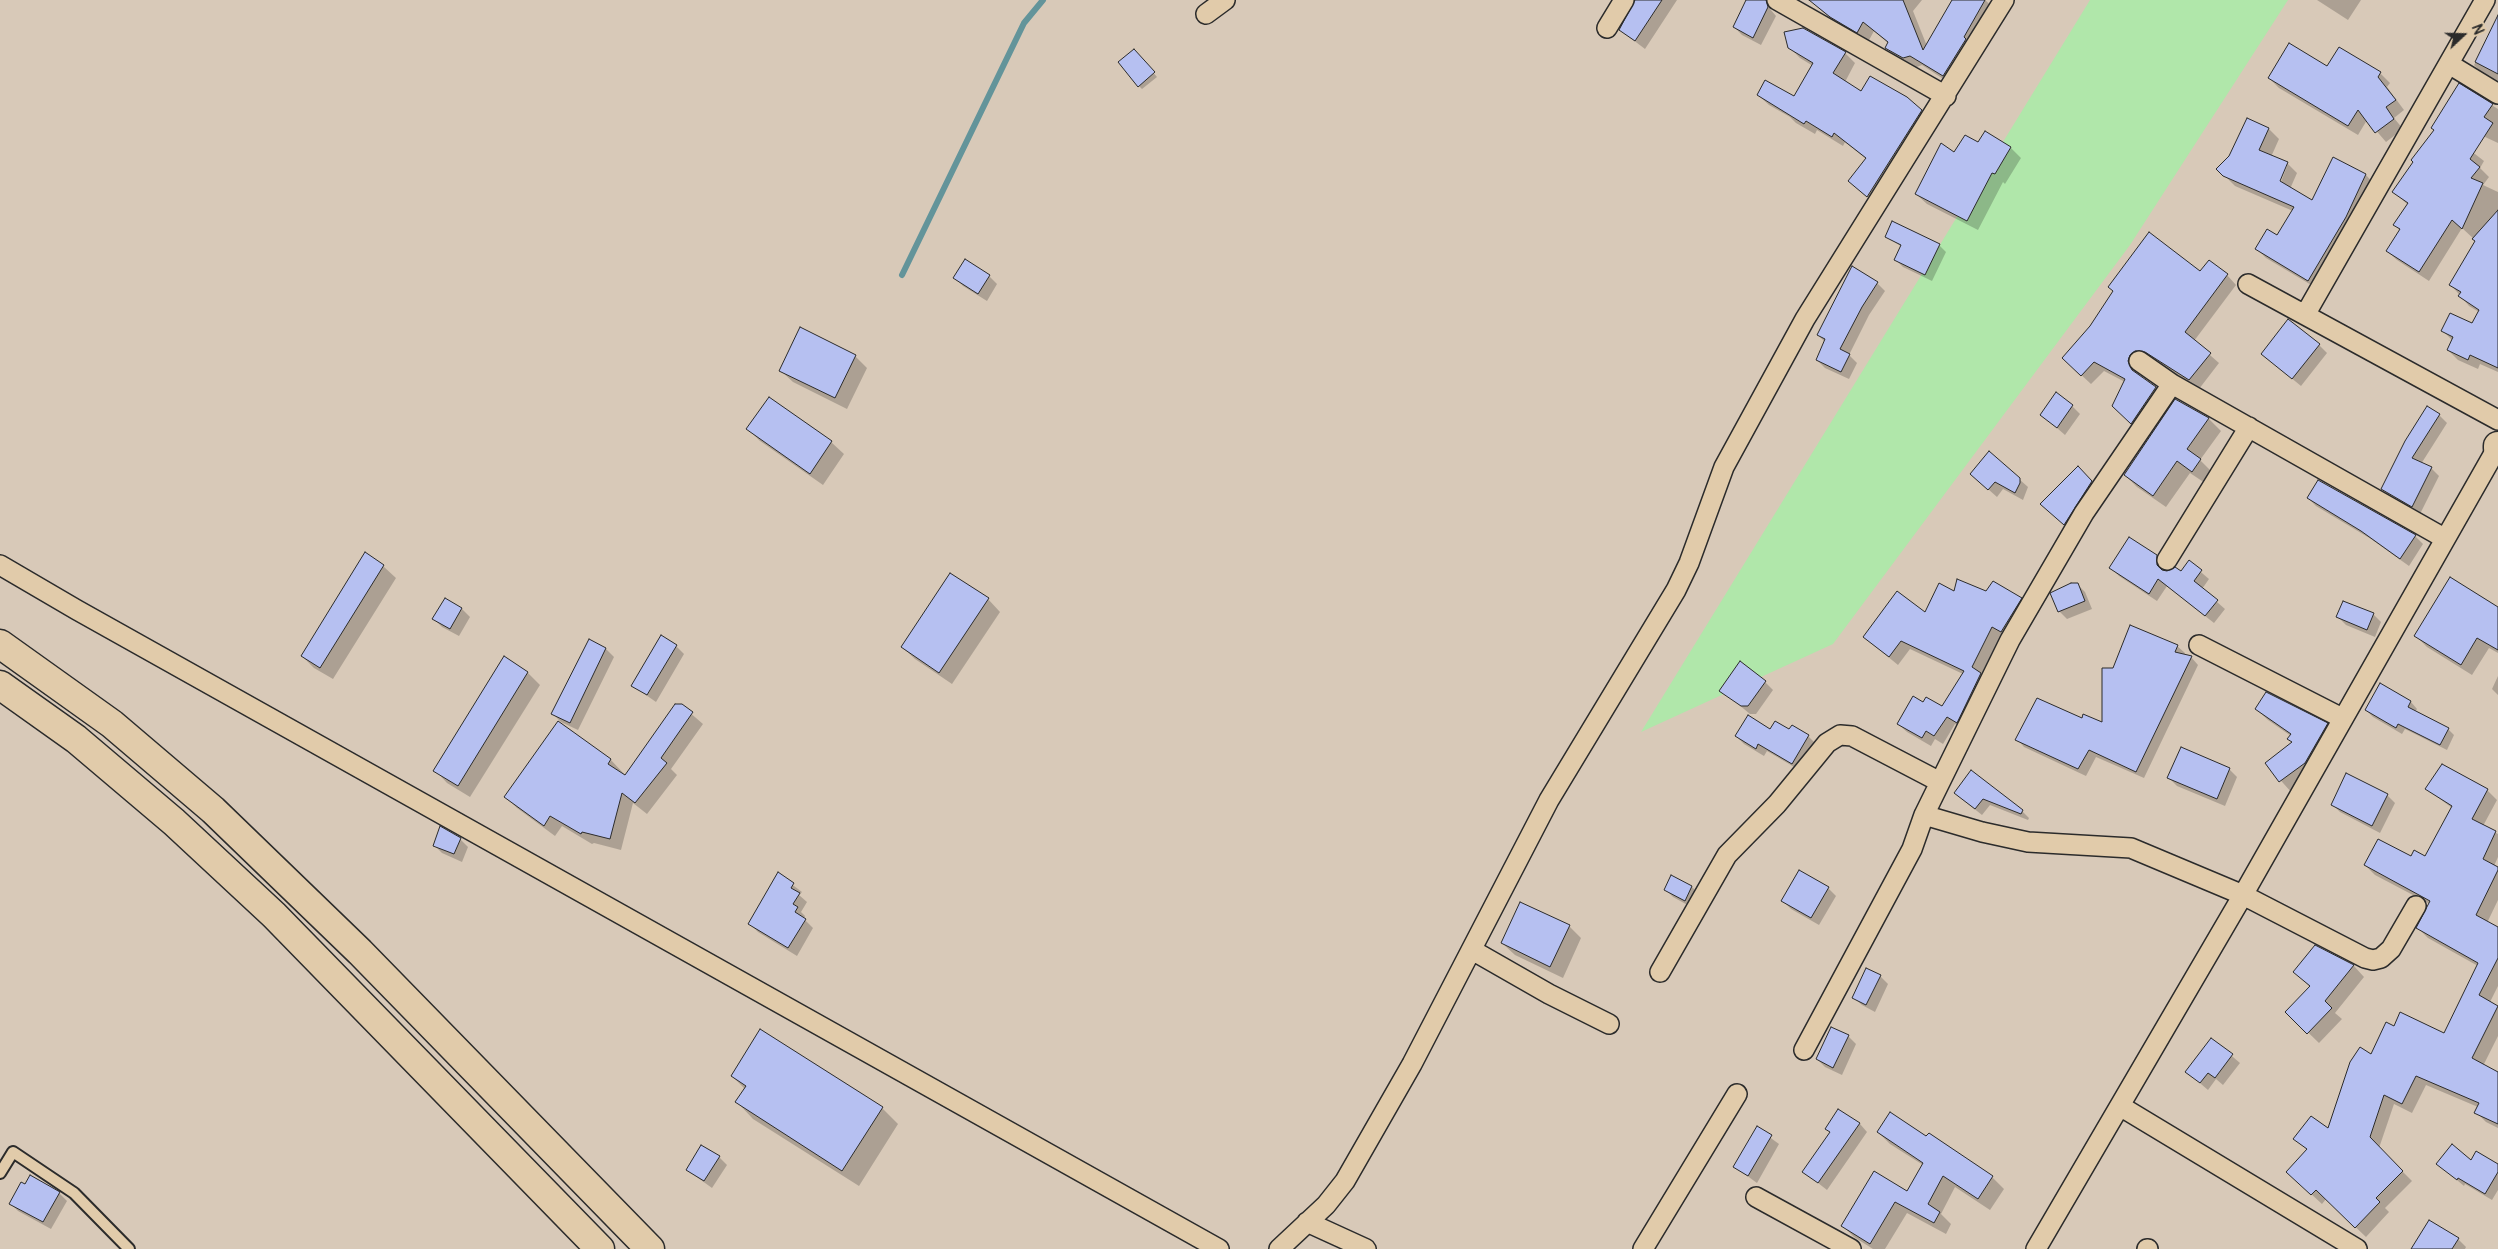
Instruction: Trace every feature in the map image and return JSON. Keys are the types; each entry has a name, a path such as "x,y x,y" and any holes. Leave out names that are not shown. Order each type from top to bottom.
{"highway":[{"path":"0,644 112,724 213,810 360,952 650,1249"},
{"path":"0,685 76,740 174,822 274,915 599,1248"}],"street":[{"path":"1206,14 1225,0"},
{"path":"1607,28 1624,0"},
{"path":"1777,0 1946,96"},
{"path":"2305,315 2450,64 2484,0"},
{"path":"1279,1249 1326,1205 1345,1181 1412,1064 1549,800 1676,590 1689,563 1724,468 1805,319 1946,96 2000,2"},
{"path":"2450,64 2498,94"},
{"path":"2248,284 2498,420"},
{"path":"2139,361 2172,384 2444,538"},
{"path":"1804,1050 1912,849 1924,815 1940,782 2010,640 2048,571 2084,513 2172,384"},
{"path":"2167,560 2249,427"},
{"path":"2036,1249 2243,895 2444,538 2498,447"},
{"path":"0,565 86,615 1220,1249"},
{"path":"2199,645 2342,718"},
{"path":"1660,972 1727,856 1777,804 1827,743 1840,735 1852,736 1940,782"},
{"path":"1924,815 1982,832 2028,842 2131,848 2243,895 2364,958 2373,960 2381,958 2391,949 2416,906"},
{"path":"1472,950 1549,994 1609,1024"},
{"path":"1643,1249 1737,1094"},
{"path":"2120,1106 2357,1249"},
{"path":"1756,1197 1851,1249"},
{"path":"1307,1222 1366,1249"}],"lane":[{"path":"0,1173 13,1152 74,1194 129,1249"}],"green space":[{"path":"2090,0 2288,0 2130,245 1833,644 1641,732"}],"building":[{"path":"1635,0 1662,0 1635,41 1619,30"},
{"path":"1746,0 1766,0 1768,7 1753,38 1733,27"},
{"path":"1809,0 1903,0 1923,50 1952,0 1985,0 1964,37 1966,39 1943,76 1910,56 1903,58 1885,48 1888,42 1863,22 1857,33 1830,17"},
{"path":"2498,15 2498,74 2475,62"},
{"path":"1803,28 1846,52 1833,73 1861,91 1870,76 1907,97 1922,110 1867,197 1848,181 1866,158 1834,133 1832,137 1806,121 1804,124 1757,95 1765,80 1794,96 1813,63 1788,48 1784,32"},
{"path":"2289,43 2327,66 2339,47 2381,72 2378,77 2396,100 2386,107 2394,119 2375,133 2358,110 2348,126 2268,78"},
{"path":"1134,49 1155,72 1138,87 1118,62"},
{"path":"2459,83 2493,104 2484,117 2493,123 2470,159 2480,167 2471,178 2483,183 2462,229 2452,220 2419,272 2386,251 2400,229 2393,225 2408,203 2392,192 2413,162 2411,160 2434,130 2431,128"},
{"path":"2247,118 2269,128 2259,150 2288,162 2280,181 2312,200 2333,157 2366,174 2346,217 2308,281 2255,249 2267,229 2277,235 2294,207 2223,176 2216,169 2229,156"},
{"path":"1985,131 2011,147 1995,174 1992,173 1967,221 1915,194 1941,143 1954,152 1965,135 1978,142"},
{"path":"2498,210 2498,368 2470,355 2468,360 2447,350 2453,337 2441,331 2450,313 2472,323 2479,310 2458,296 2461,292 2449,285 2475,241 2472,239"},
{"path":"1892,221 1940,244 1925,275 1894,260 1901,245 1885,237"},
{"path":"2149,232 2200,271 2209,260 2228,274 2185,332 2211,353 2189,380 2145,352 2135,351 2130,355 2128,361 2132,370 2156,387 2131,424 2112,406 2125,379 2094,362 2081,376 2062,358 2090,326 2113,291 2108,287"},
{"path":"965,259 990,275 978,294 953,278"},
{"path":"1852,266 1878,282 1862,307 1840,349 1850,354 1841,372 1816,360 1825,339 1817,335"},
{"path":"2288,319 2320,344 2292,379 2261,354"},
{"path":"800,327 856,355 835,398 779,371"},
{"path":"2056,392 2073,405 2057,428 2040,415"},
{"path":"769,397 832,441 810,474 746,429"},
{"path":"2175,399 2209,418 2187,449 2201,459 2192,472 2177,461 2153,496 2124,475"},
{"path":"2427,406 2440,414 2412,458 2432,467 2412,507 2381,489 2405,441"},
{"path":"1989,451 2020,478 2020,483 2015,493 1995,482 1988,490 1970,474"},
{"path":"2078,466 2092,481 2064,525 2040,504"},
{"path":"2318,480 2416,535 2400,559 2361,531 2307,498"},
{"path":"2129,537 2157,555 2157,565 2162,570 2167,571 2175,567 2181,571 2189,560 2202,570 2194,581 2218,600 2205,616 2158,579 2149,594 2109,568"},
{"path":"365,552 384,565 320,668 301,656"},
{"path":"950,573 989,598 939,673 901,647"},
{"path":"2450,577 2498,607 2498,650 2477,638 2461,665 2414,636"},
{"path":"1957,579 1986,591 1993,581 2022,598 2001,632 1992,627 1972,667 1981,673 1957,723 1947,717 1934,736 1926,731 1922,738 1897,724 1913,696 1923,702 1926,697 1942,706 1964,671 1901,641 1889,657 1863,637 1897,591 1925,612 1939,583 1954,591"},
{"path":"2071,583 2078,583 2085,601 2058,612 2050,593"},
{"path":"445,598 462,608 450,629 432,619"},
{"path":"2343,601 2374,613 2367,630 2336,617"},
{"path":"2130,625 2178,645 2175,652 2192,656 2136,772 2089,750 2078,769 2015,740 2037,698 2082,718 2083,714 2102,722 2102,668 2113,668"},
{"path":"661,635 677,645 647,695 631,686"},
{"path":"589,639 606,648 570,723 551,714"},
{"path":"504,656 528,672 458,786 433,771"},
{"path":"1740,661 1766,681 1748,706 1741,706 1719,691"},
{"path":"2380,683 2411,701 2408,707 2449,728 2440,745 2398,724 2396,728 2365,710"},
{"path":"2266,692 2328,723 2305,763 2279,782 2265,763 2292,742 2287,739 2291,734 2255,709"},
{"path":"675,704 682,704 693,712 661,758 667,763 635,803 622,793 610,839 582,832 581,834 550,816 544,826 504,797 558,721 611,759 608,764 625,775"},
{"path":"1748,715 1770,729 1775,721 1789,729 1792,725 1809,735 1792,764 1758,744 1756,749 1735,736"},
{"path":"2181,747 2230,768 2217,799 2167,778"},
{"path":"2442,764 2488,789 2472,819 2496,831 2483,859 2498,867 2498,870 2476,915 2498,927 2498,958 2479,995 2498,1006 2472,1058 2498,1072 2498,1124 2474,1113 2479,1103 2416,1076 2402,1104 2384,1095 2370,1137 2403,1171 2376,1198 2380,1202 2355,1228 2316,1190 2311,1195 2286,1172 2307,1149 2293,1139 2311,1116 2328,1128 2350,1062 2360,1047 2371,1054 2386,1022 2394,1026 2400,1012 2444,1033 2478,963 2416,928 2430,901 2364,865 2378,839 2411,856 2414,850 2425,856 2452,806 2425,789"},
{"path":"1971,770 2023,810 2021,814 1983,799 1975,809 1954,793"},
{"path":"2346,773 2388,794 2372,826 2331,805"},
{"path":"440,826 461,838 454,854 433,846"},
{"path":"1799,870 1829,887 1811,918 1781,901"},
{"path":"778,872 794,883 791,888 800,893 793,904 798,907 795,912 806,919 788,948 748,924"},
{"path":"1671,875 1692,886 1685,901 1664,890"},
{"path":"1520,902 1570,925 1550,967 1501,943"},
{"path":"2315,945 2354,965 2325,1001 2332,1008 2307,1034 2285,1012 2310,986 2293,972"},
{"path":"1866,968 1881,975 1866,1005 1852,998"},
{"path":"1831,1027 1849,1035 1833,1068 1816,1059"},
{"path":"760,1029 883,1107 842,1171 735,1102 746,1086 731,1076"},
{"path":"2211,1038 2233,1054 2215,1078 2208,1073 2200,1083 2185,1072"},
{"path":"1838,1109 1860,1123 1818,1183 1802,1172 1830,1132 1825,1129"},
{"path":"1890,1112 1926,1136 1929,1133 1993,1176 1978,1199 1943,1176 1928,1204 1940,1212 1934,1223 1895,1202 1870,1244 1841,1226 1874,1171 1907,1191 1923,1163 1877,1132"},
{"path":"1757,1126 1772,1135 1748,1176 1733,1167"},
{"path":"2452,1144 2471,1160 2476,1151 2498,1164 2498,1172 2485,1194 2458,1178 2457,1180 2436,1164"},
{"path":"701,1145 720,1156 704,1181 686,1170"},
{"path":"30,1175 60,1192 43,1222 9,1204 21,1182 25,1184"},
{"path":"2429,1220 2459,1238 2452,1249 2411,1249"}],"waterway":[{"path":"902,275 1024,23 1043,0"}]}
